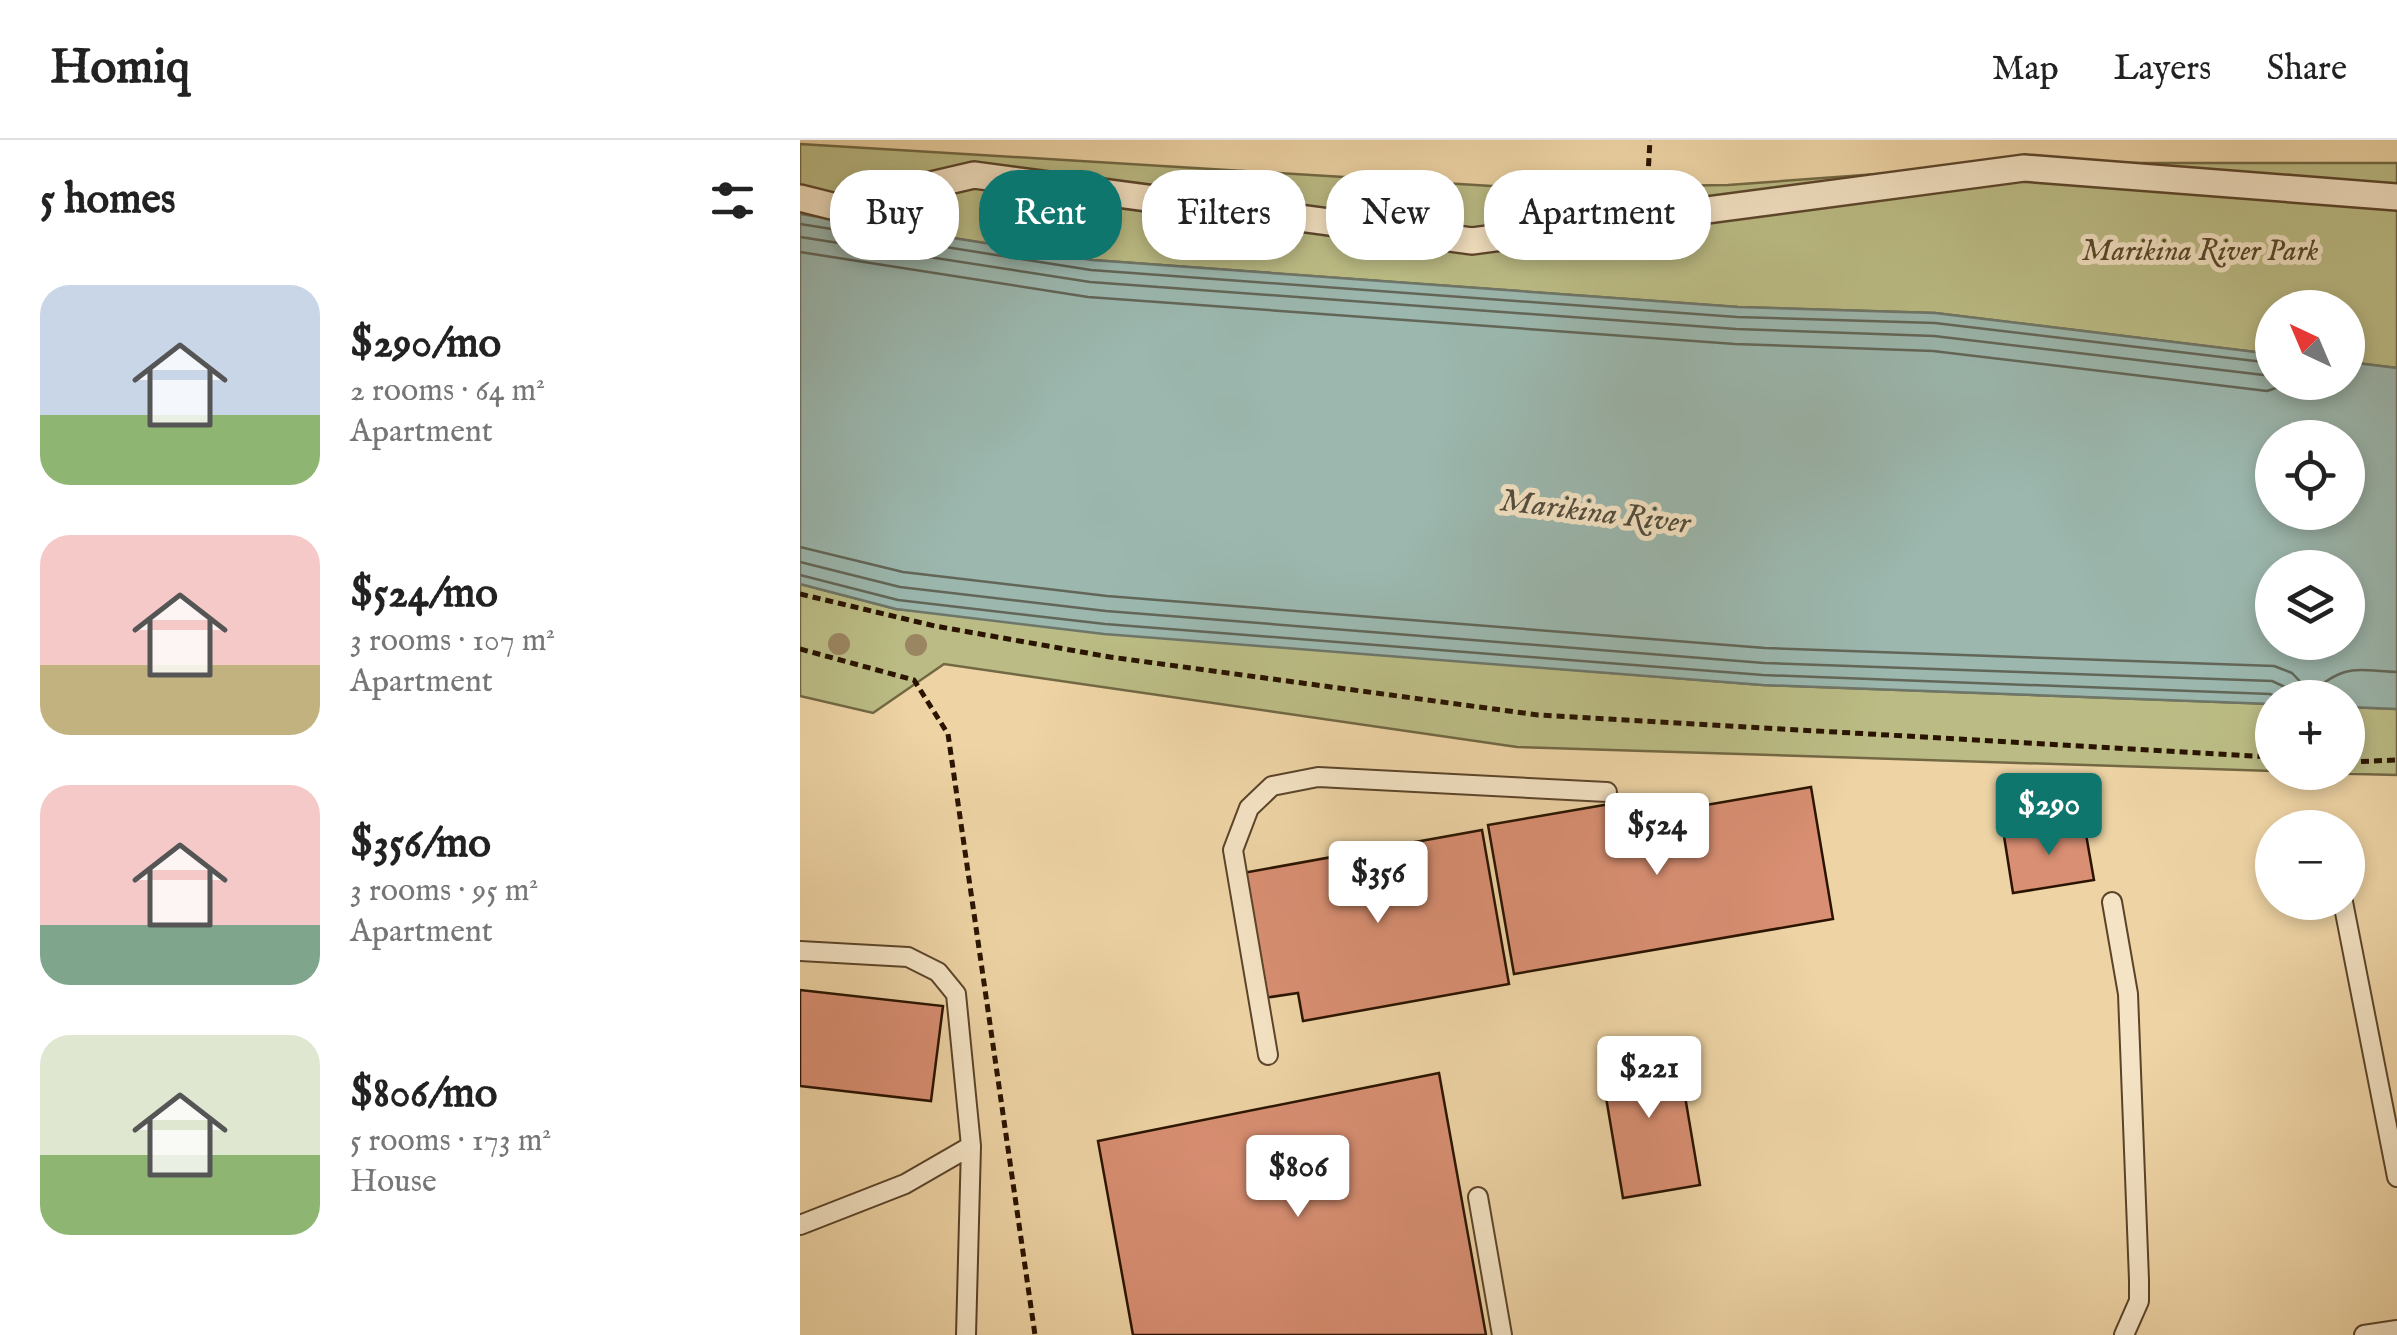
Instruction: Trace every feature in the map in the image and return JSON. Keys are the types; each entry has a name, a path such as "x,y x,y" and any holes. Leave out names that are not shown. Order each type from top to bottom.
{"street":[{"path":"1711,210 2024,168 2397,197"},
{"path":"800,198 836,207 974,175 1484,239"}],"lane":[{"path":"1268,1056 1234,850 1249,808 1272,786 1318,778 1607,792"},
{"path":"2112,902 2128,994 2139,1300 2124,1335"},
{"path":"2346,920 2397,1177"},
{"path":"800,951 908,957 938,972 956,994 971,1146 966,1335"},
{"path":"800,1225 905,1184 971,1146"},
{"path":"1478,1197 1502,1335"},
{"path":"2364,1335 2397,1330"}],"path":[{"path":"1648,170 1650,140"},
{"path":"800,594 935,626 1110,656 1538,715 2255,756"},
{"path":"800,650 914,680 948,734 1036,1335"},
{"path":"2365,761 2397,760"}],"green space":[{"name":"Marikina River Park","path":"800,144 1228,170 1142,170 1142,260 1306,260 1306,175 1326,176 1326,260 1464,260 1464,184 1484,186 1484,260 1711,260 1711,185 2028,163 2397,163 2397,368 2365,364 2365,290 2255,290 2255,352 1935,313 1738,307 1092,260 1122,260 1122,170 979,170 979,242 959,239 959,170 830,170 830,219 800,214"},
{"path":"800,584 896,609 1387,655 1763,685 2255,703 2255,770 1517,747 944,664 873,713 800,696"},
{"path":"2365,708 2397,709 2397,775 2365,774"}],"water":[{"name":"Marikina River","path":"800,214 830,219 830,260 959,260 959,239 979,242 979,260 1092,260 1738,307 1935,313 2255,352 2255,400 2365,400 2365,364 2397,368 2397,709 2365,708 2365,680 2255,680 2255,703 1763,685 1104,634 896,609 800,584"}],"building":[{"path":"1811,787 1833,919 1514,974 1488,825 1610,804 1613,821"},
{"path":"2084,823 2094,880 2013,893 2004,836"},
{"path":"1482,830 1509,984 1303,1021 1298,993 1264,998 1243,873"},
{"path":"800,990 943,1006 931,1101 800,1086"},
{"path":"1676,1043 1700,1185 1623,1198 1599,1056"},
{"path":"1439,1073 1486,1335 1133,1335 1098,1141"}]}
